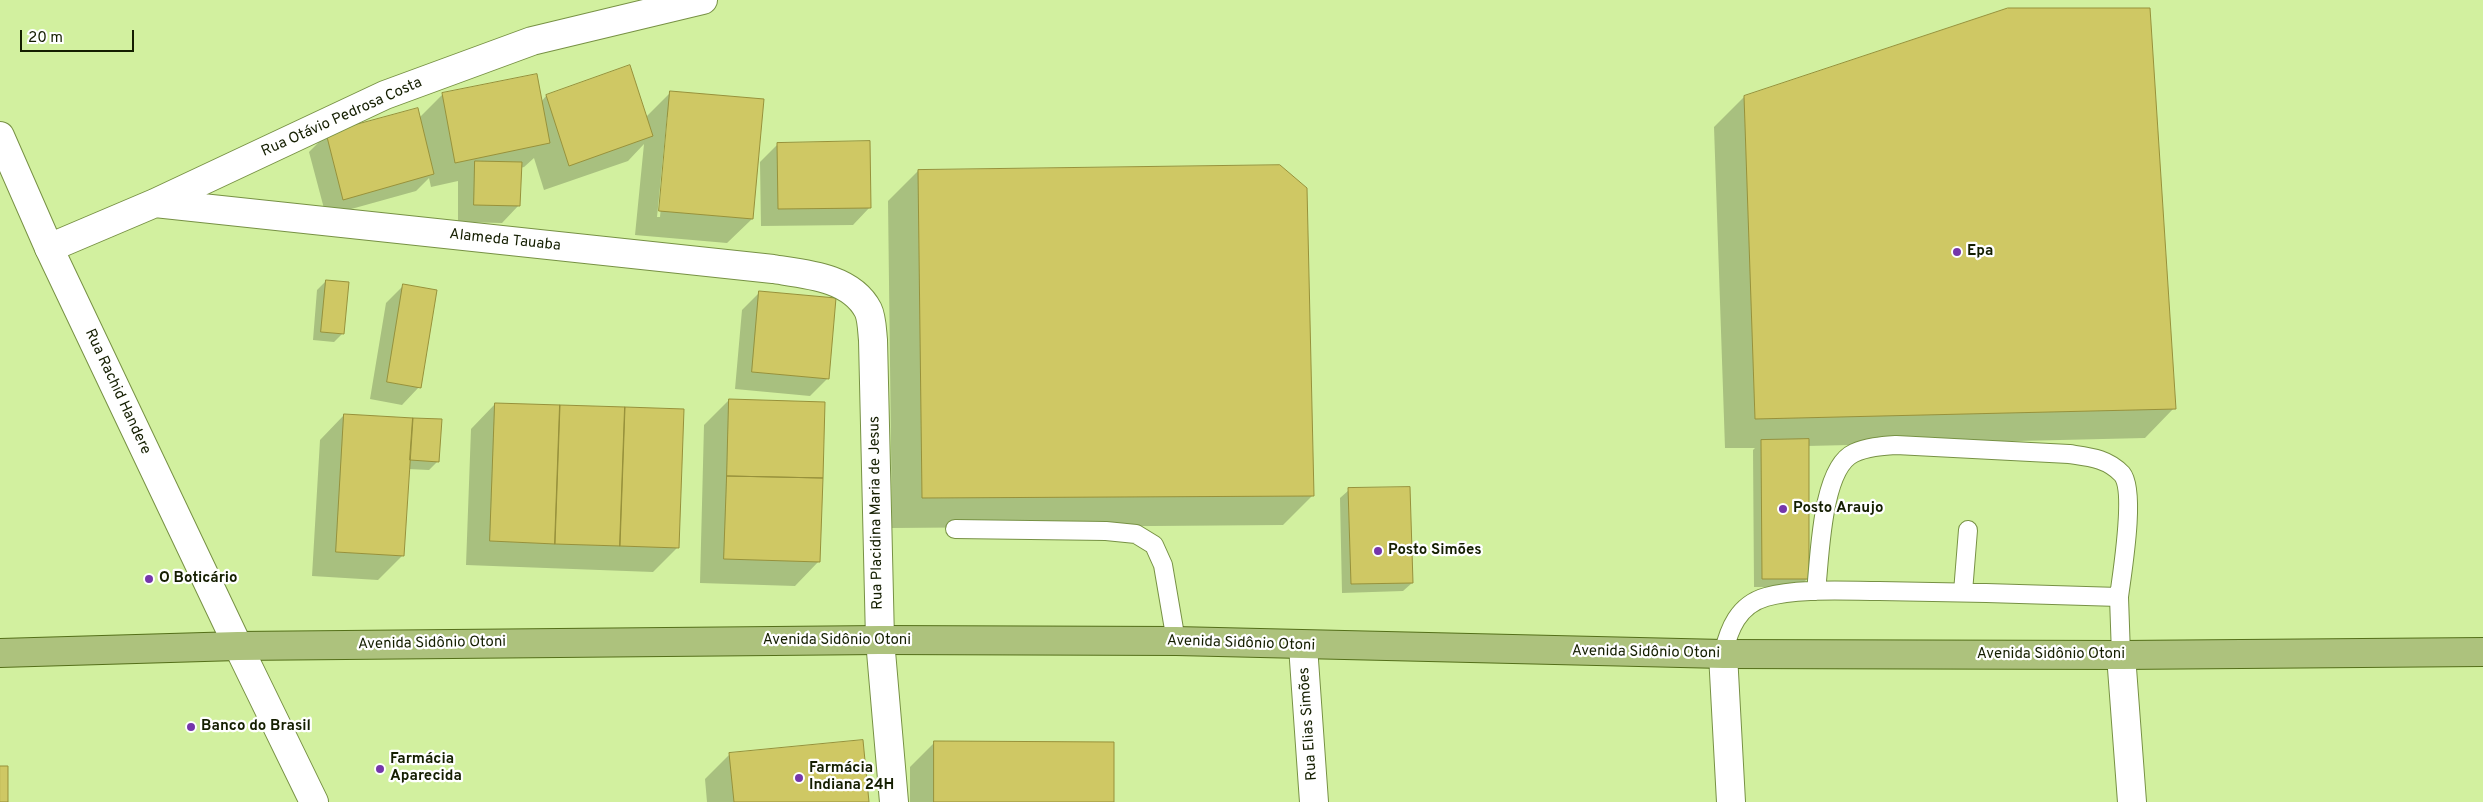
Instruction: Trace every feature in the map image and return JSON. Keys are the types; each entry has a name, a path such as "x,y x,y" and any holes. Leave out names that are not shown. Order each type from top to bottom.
{"main road":[{"name":"Avenida Sidônio Otoni","path":"0,653 238,646 880,640 1176,641 1303,646 1723,654 2121,655 2483,652"}],"street":[{"name":"Rua Otávio Pedrosa Costa","path":"49,248 155,203 403,88 532,41 703,0"},
{"name":"Rua Rachid Handere","path":"0,136 49,248 314,802"},
{"name":"Alameda Tauaba","path":"155,203 773,269 816,275 852,290"},
{"name":"Rua Placidina Maria de Jesus","path":"852,290 868,311 873,340 880,640 894,802"},
{"name":"Rua Elias Simões","path":"1303,646 1314,802"},
{"path":"1723,654 1731,802"},
{"path":"2121,655 2132,802"}],"lane":[{"path":"1816,591 1831,483 1842,462 1860,451 1873,447 1896,445 2096,457 2112,466 2123,476 2129,493 2119,597 2121,655"},
{"path":"955,529 1106,531 1136,534 1154,545 1163,565 1176,641"},
{"path":"1963,592 1968,530"},
{"path":"1723,654 1734,619 1747,607 1765,597 1816,591 1963,592 2119,597"}],"building":[{"name":"Epa","path":"2008,8 2150,8 2176,409 1755,419 1744,96"},
{"path":"630,65 653,136 569,166 546,95"},
{"path":"537,74 550,143 455,163 442,93"},
{"path":"670,91 764,99 753,219 659,211"},
{"path":"418,108 434,174 343,200 326,133"},
{"path":"870,141 871,208 778,209 777,143"},
{"path":"475,161 522,162 520,206 474,205"},
{"path":"1280,165 1307,188 1314,496 922,498 918,170"},
{"path":"326,280 349,282 344,334 321,332"},
{"path":"403,284 437,290 421,388 387,382"},
{"path":"759,291 836,298 829,379 752,372"},
{"path":"729,399 825,402 823,478 727,476"},
{"path":"495,403 560,405 555,544 490,541"},
{"path":"560,405 625,407 620,546 555,544"},
{"path":"625,407 684,409 679,548 620,546"},
{"path":"344,414 413,418 404,556 336,552"},
{"path":"413,418 442,419 439,462 410,460"},
{"path":"1809,439 1809,579 1762,579 1761,440"},
{"path":"727,476 823,478 820,562 724,559"},
{"path":"1410,487 1413,583 1351,584 1348,488"},
{"name":"Farmácia Indiana 24H","path":"863,740 869,802 734,802 729,753"},
{"path":"934,741 1114,742 1114,802 934,802"},
{"path":"0,766 8,766 8,802 0,802"}],"place":[{"name":"Epa","path":"1957,252"},
{"name":"Posto Araujo","path":"1783,509"},
{"name":"Posto Simões","path":"1378,551"},
{"name":"O Boticário","path":"149,579"},
{"name":"Banco do Brasil","path":"191,727"},
{"name":"Farmácia Aparecida","path":"380,769"},
{"name":"Farmácia Indiana 24H","path":"799,778"}]}
